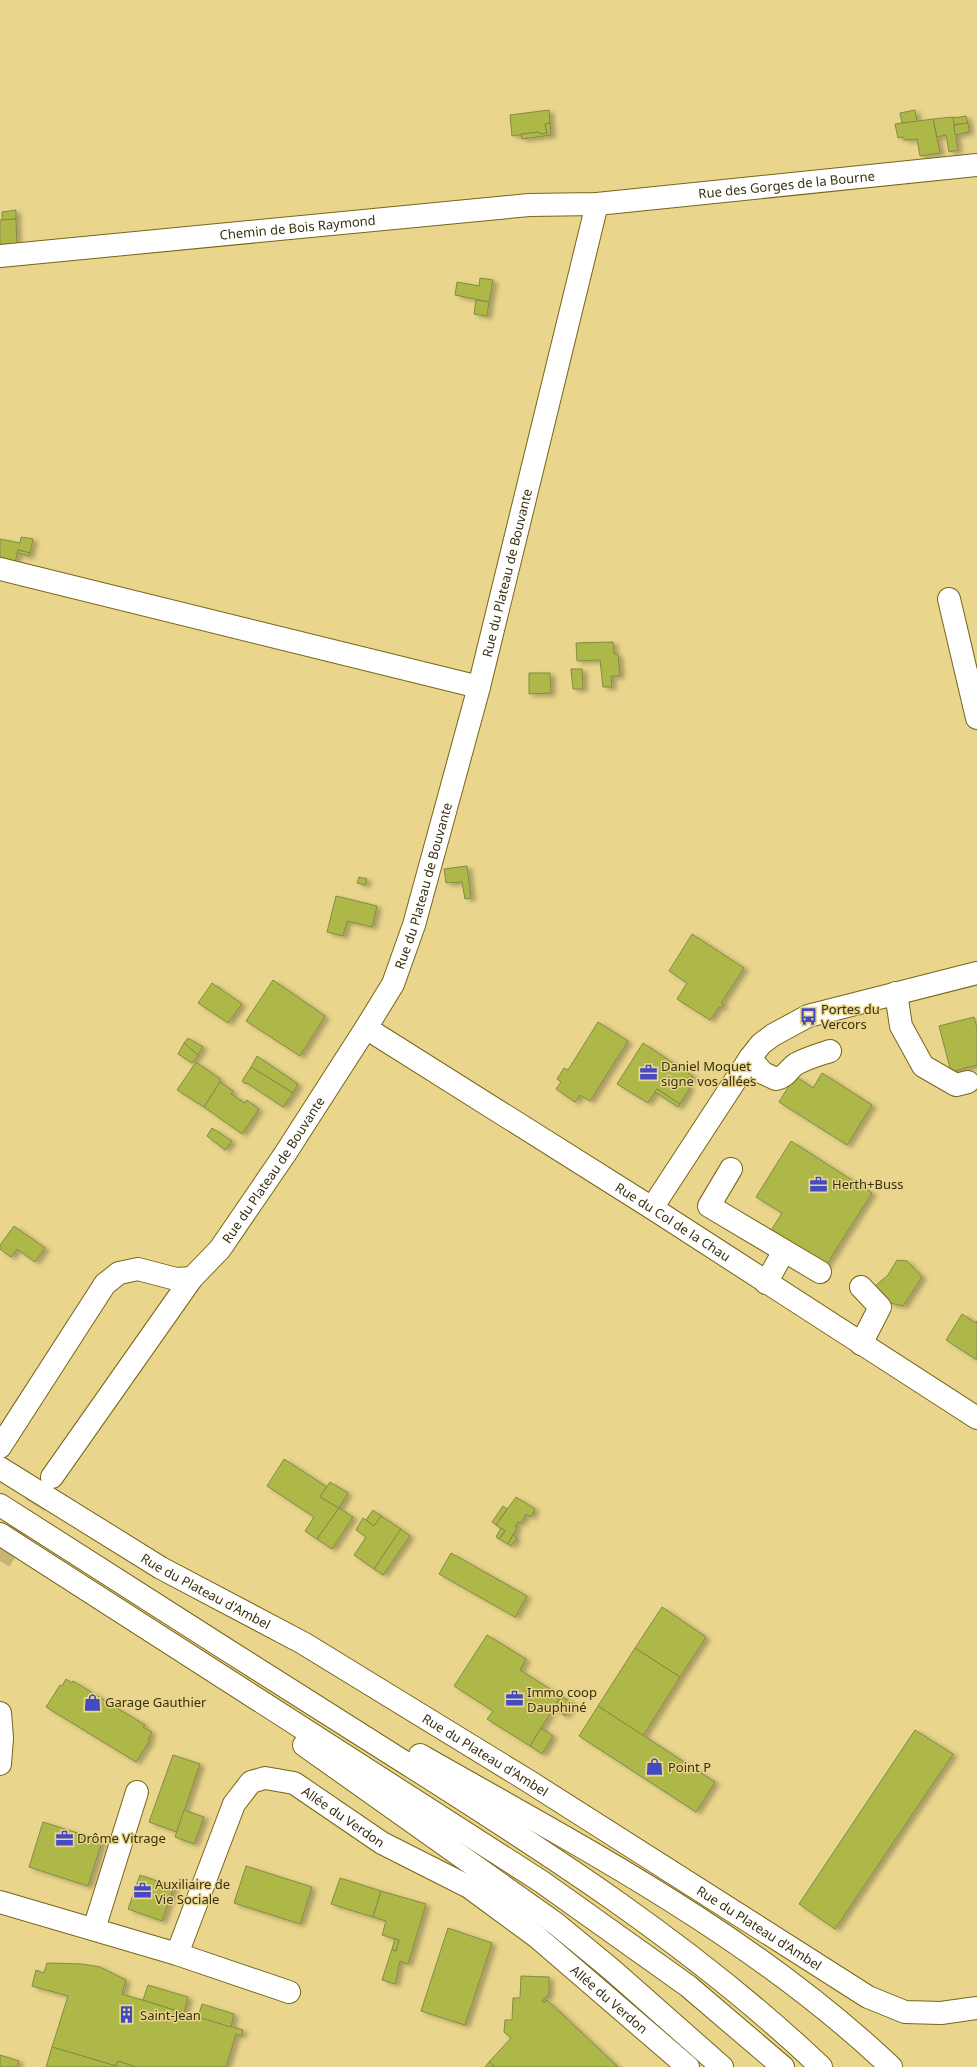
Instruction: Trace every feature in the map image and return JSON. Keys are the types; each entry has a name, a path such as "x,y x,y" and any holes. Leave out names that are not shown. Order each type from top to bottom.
{"main road":[{"name":"Rue des Gorges de la Bourne","path":"596,204 977,165"},
{"name":"Chemin de Bois Raymond","path":"0,256 530,205 596,204"},
{"name":"Rue du Plateau de Bouvante","path":"52,1477 192,1278 220,1249 285,1154 393,984 414,925 479,687 596,204"},
{"path":"0,568 479,687"},
{"path":"949,599 977,718"},
{"path":"652,1208 750,1058 761,1044 773,1035 808,1016 977,973"},
{"path":"896,993 901,1026 923,1066 956,1085 968,1082"},
{"name":"Rue du Col de la Chau","path":"366,1028 652,1208 709,1247 977,1418"},
{"path":"750,1058 763,1073 776,1080 784,1077 794,1065 809,1057 830,1051"},
{"path":"731,1170 709,1206 820,1272"},
{"path":"709,1247 731,1219"},
{"path":"766,1283 784,1251"},
{"path":"0,1447 105,1284 119,1273 138,1269 176,1279 192,1278"},
{"path":"861,1344 880,1307 862,1287"},
{"name":"Rue du Plateau d'Ambel","path":"0,1468 161,1568 303,1644 530,1782 868,1997 905,2012 941,2013 977,2008"},
{"path":"0,1505 460,1798 586,1881 655,1929 702,1966 772,2023 821,2067"},
{"path":"0,1535 275,1725 537,1910 611,1969 722,2067"},
{"path":"0,1535 542,1882 688,1986 783,2067"},
{"path":"132,1590 542,1825 703,1920 800,1989 891,2067"},
{"path":"0,1713 2,1738 0,1764"},
{"name":"Allée du Verdon","path":"177,1954 234,1804 251,1782 265,1778 294,1783 382,1843 469,1887 537,1937 688,2067"},
{"path":"94,1929 137,1792"},
{"path":"0,1902 177,1954 289,1992"}],"building":[{"path":"549,110 550,123 545,124 547,133 540,134 539,132 512,136 510,115"},
{"path":"915,110 917,122 902,123 900,113"},
{"path":"966,116 968,123 954,125 953,118"},
{"path":"953,117 958,150 949,152 946,135 937,137 933,119"},
{"path":"933,119 940,153 920,156 917,139 905,140 903,137 898,138 895,124"},
{"path":"550,123 551,135 522,139 521,134 539,132 540,134 547,133 545,124"},
{"path":"968,123 969,132 955,135 954,125"},
{"path":"16,210 16,219 2,220 2,212"},
{"path":"16,219 17,249 0,251 0,220"},
{"path":"480,278 493,280 489,302 455,295 457,282 479,286"},
{"path":"476,300 489,302 487,316 474,314"},
{"path":"21,537 33,539 30,553 18,550 15,563 0,560 0,539 20,543"},
{"path":"18,550 30,553 29,556 17,553"},
{"path":"613,642 614,654 618,654 620,676 611,676 612,687 603,687 600,660 577,661 576,643"},
{"path":"571,669 582,669 583,689 573,689"},
{"path":"529,673 550,673 551,693 529,694"},
{"path":"467,866 471,898 465,899 462,882 446,883 444,869"},
{"path":"359,877 367,879 365,885 357,883"},
{"path":"336,896 377,906 372,927 347,921 343,936 327,932"},
{"path":"692,934 744,968 721,1003 724,1005 723,1007 719,1007 710,1020 677,999 687,983 669,971"},
{"path":"273,980 325,1016 300,1056 246,1021"},
{"path":"212,983 242,1004 228,1023 198,1003"},
{"path":"974,1017 977,1028 977,1065 951,1072 939,1026"},
{"path":"598,1022 628,1041 590,1101 580,1095 575,1102 556,1089 561,1082 557,1079 564,1068 568,1070"},
{"path":"188,1038 203,1047 198,1055 184,1043"},
{"path":"184,1043 198,1055 192,1063 178,1054"},
{"path":"643,1043 693,1076 687,1085 690,1088 680,1104 657,1089 648,1103 617,1084"},
{"path":"257,1056 298,1084 293,1093 251,1067"},
{"path":"196,1062 219,1078 220,1082 204,1107 177,1090"},
{"path":"251,1067 293,1093 283,1107 242,1081"},
{"path":"822,1073 872,1105 847,1145 779,1102 795,1076 813,1088"},
{"path":"220,1082 233,1091 231,1094 245,1103 247,1100 259,1109 242,1134 204,1107"},
{"path":"657,1089 680,1104 678,1107 655,1092"},
{"path":"212,1128 232,1141 225,1150 207,1136"},
{"path":"791,1141 872,1193 825,1267 770,1232 782,1213 756,1197"},
{"path":"14,1226 45,1248 35,1262 17,1249 11,1257 0,1249 0,1245"},
{"path":"897,1260 907,1261 922,1277 903,1306 890,1303 875,1286 888,1275"},
{"path":"962,1314 976,1323 977,1321 977,1360 946,1340"},
{"path":"284,1459 327,1487 320,1497 339,1508 317,1539 305,1531 314,1517 267,1486"},
{"path":"330,1482 348,1493 339,1508 320,1497"},
{"path":"516,1497 535,1509 531,1517 526,1514 521,1523 518,1522 515,1526 517,1528 508,1544 499,1539 505,1531 496,1525"},
{"path":"503,1506 507,1509 496,1525 492,1522"},
{"path":"339,1508 353,1517 332,1549 317,1539"},
{"path":"373,1510 381,1516 374,1526 366,1520"},
{"path":"381,1516 401,1529 374,1569 354,1555 366,1537 356,1530 363,1518 374,1526"},
{"path":"501,1528 505,1531 499,1539 496,1537"},
{"path":"401,1529 410,1536 383,1575 374,1569"},
{"path":"513,1535 517,1538 511,1546 508,1544"},
{"path":"451,1553 527,1596 515,1617 439,1574"},
{"path":"662,1607 706,1637 680,1677 635,1648"},
{"path":"487,1635 526,1659 520,1670 561,1696 530,1746 487,1719 493,1711 454,1686"},
{"path":"635,1648 680,1677 643,1736 598,1706"},
{"path":"66,1679 72,1683 73,1681 145,1725 143,1727 152,1732 148,1739 150,1740 136,1762 46,1707 60,1685 62,1686"},
{"path":"561,1696 574,1704 565,1716 554,1708"},
{"path":"598,1706 715,1782 696,1812 579,1736"},
{"path":"541,1728 553,1736 542,1754 530,1746"},
{"path":"915,1730 953,1754 835,1929 799,1904"},
{"path":"173,1755 200,1764 177,1832 149,1822"},
{"path":"184,1810 204,1817 194,1844 175,1837"},
{"path":"43,1822 102,1841 88,1886 29,1867"},
{"path":"246,1866 312,1887 300,1924 234,1903"},
{"path":"140,1875 174,1887 162,1921 128,1909"},
{"path":"340,1878 381,1891 373,1917 331,1904"},
{"path":"381,1891 426,1904 408,1964 400,1961 395,1984 382,1980 392,1949 396,1951 399,1940 382,1935 386,1921 373,1917"},
{"path":"448,1928 492,1943 465,2025 421,2011"},
{"path":"395,1939 399,1940 396,1951 392,1949"},
{"name":"Saint-Jean","path":"47,1963 82,1964 100,1967 126,1980 122,1994 243,2030 241,2036 236,2034 226,2067 136,2067 118,2061 116,2066 52,2047 68,1996 32,1986 36,1970 44,1973"},
{"path":"521,1976 549,1977 549,1994 542,2001 544,2003 547,2000 618,2067 495,2067 489,2062 511,2038 504,2032 505,2020 512,2020 513,1998 520,1998"},
{"path":"148,1985 188,1997 184,2013 143,2000"},
{"path":"202,2004 234,2014 231,2027 198,2017"},
{"path":"52,2047 116,2066 118,2061 136,2067 46,2067"},
{"path":"0,2055 19,2061 17,2067 0,2067"},
{"path":"489,2062 495,2067 485,2067"}],"tunnel":[{"path":"0,1561 52,1478"}],"place":[{"name":"Portes du Vercors","path":"808,1016"},
{"name":"Daniel Moquet signe vos allées","path":"648,1073"},
{"name":"Herth+Buss","path":"819,1184"},
{"name":"Immo coop Dauphiné","path":"514,1699"},
{"name":"Garage Gauthier","path":"92,1702"},
{"name":"Point P","path":"655,1767"},
{"name":"Drôme Vitrage","path":"64,1838"},
{"name":"Auxiliaire de Vie Sociale","path":"142,1891"},
{"name":"Saint-Jean","path":"127,2015"}]}
